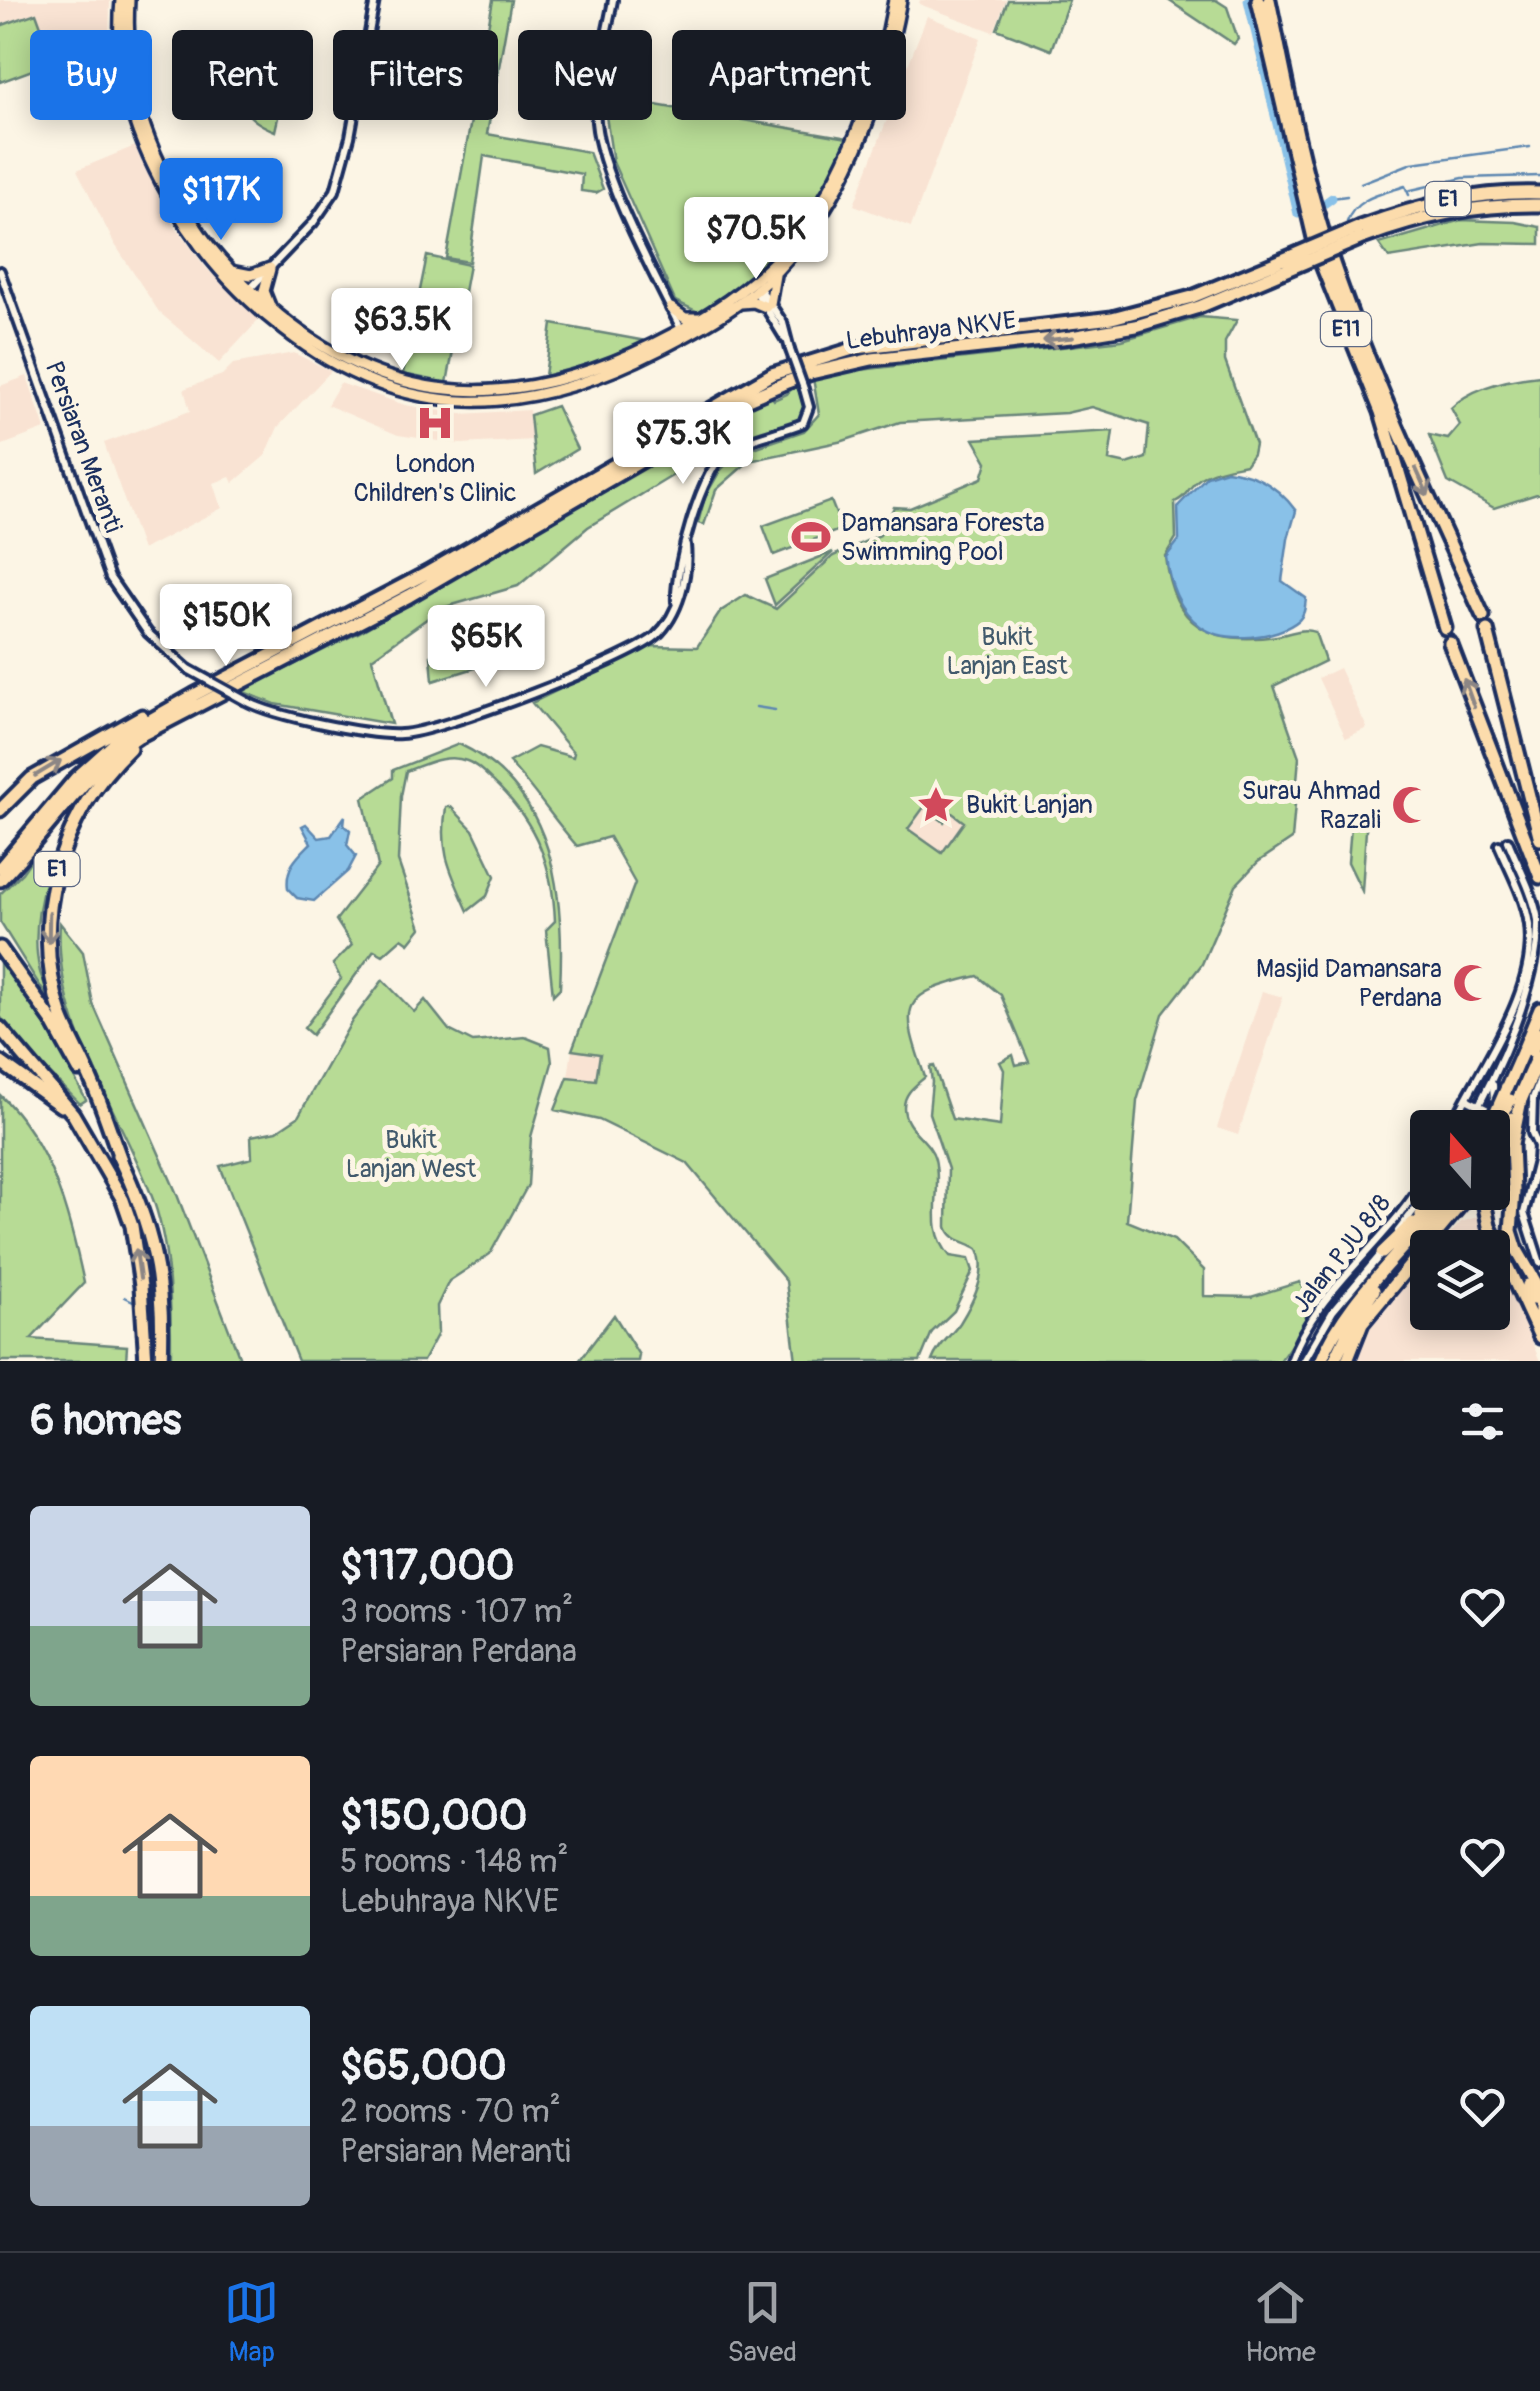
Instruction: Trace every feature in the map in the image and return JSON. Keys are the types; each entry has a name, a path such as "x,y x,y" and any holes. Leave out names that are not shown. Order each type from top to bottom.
{"highway":[{"name":"E11","path":"1258,0 1318,256 1380,412 1446,628"},
{"name":"E11","path":"1268,0 1321,226 1337,274 1409,454 1483,616"},
{"name":"Lebuhraya NKVE","path":"157,727 408,596 748,399 811,372 872,359 1136,326 1199,307 1412,208 1492,194 1540,194"},
{"name":"Lebuhraya NKVE","path":"1361,233 1480,206 1540,205"},
{"name":"Lebuhraya NKVE","path":"170,708 428,572 772,374 856,348 1112,318 1192,297 1283,266"},
{"path":"1487,630 1540,839"},
{"path":"1450,642 1539,876"},
{"name":"E1","path":"2,808 32,778 70,754 154,709 170,708"},
{"path":"0,868 90,764 124,735 170,708"},
{"name":"E1","path":"157,727 110,770 68,834 50,906 49,959 62,1016 146,1216 162,1325 161,1361"},
{"path":"0,880 83,783 114,753 157,727"},
{"path":"0,948 52,1021 121,1160"},
{"path":"1506,1110 1522,1053 1540,1009"},
{"path":"0,1028 73,1114 129,1215 142,1286 146,1361"},
{"path":"1510,1112 1540,1033"},
{"path":"1510,1112 1540,1056"},
{"path":"0,1062 73,1114"},
{"path":"1510,1164 1514,1190 1510,1220 1513,1242 1537,1292 1540,1314"},
{"path":"1334,1361 1355,1316 1373,1291 1444,1210"},
{"path":"1347,1361 1362,1323 1459,1210"},
{"path":"1486,1210 1489,1226 1540,1337"},
{"path":"1510,1220 1504,1230 1503,1245 1540,1324"},
{"path":"1321,1361 1335,1330 1386,1257 1429,1228"}],"main road":[{"path":"120,0 122,73 141,147 177,211 226,274 268,311 370,372 466,397 500,400 551,392 634,363 696,330 735,305 755,286 794,241 857,136 899,0"},
{"path":"129,0 131,71 149,144 226,274 250,290 268,311"},
{"path":"466,397 547,384 587,372 681,330 776,272 830,201 864,138 899,0"},
{"path":"226,274 251,275 270,268"},
{"path":"268,311 264,291 270,268"},
{"path":"735,305 754,302 768,306 776,272"},
{"path":"670,308 684,318 705,316"},
{"path":"658,342 671,324 670,308"}],"street":[{"path":"250,290 313,223 335,190 350,137 375,0"},
{"path":"613,0 596,104 599,141 616,190 681,330"},
{"name":"Persiaran Meranti","path":"0,271 110,578 148,634 188,670 246,701 272,713 384,734 414,733 542,689 648,642 671,617 676,603"},
{"path":"676,603 680,564 700,492 711,468 727,450 803,423 809,411 786,340 755,286"},
{"path":"681,330 696,330"},
{"path":"672,344 681,330"},
{"path":"676,603 686,545"},
{"path":"676,590 682,579 680,564"},
{"path":"1476,1110 1516,1030 1540,941 1534,903 1508,840"},
{"path":"1460,1110 1509,1016 1530,943 1525,907 1499,845"},
{"path":"1495,1076 1492,1093 1497,1110"},
{"path":"1532,1134 1533,1098 1540,1080"},
{"path":"1466,1099 1490,1110"},
{"path":"1520,1125 1532,1134 1538,1146 1524,1213 1540,1263"},
{"name":"Jalan PJU 8/8","path":"1291,1361 1310,1326 1410,1198"},
{"name":"Jalan PJU 8/8","path":"1304,1361 1333,1312 1386,1257 1419,1210"}],"shaded area":[{"path":"0,0 110,0 109,30 30,30 30,71 0,82"},
{"path":"920,0 1006,0 994,32 919,4"},
{"path":"927,16 981,38 911,227 854,205 887,120 906,120 906,70"},
{"path":"135,146 168,217 206,268 258,317 219,363 159,312 114,243 77,170"},
{"path":"294,353 331,371 278,427 266,455 233,483 230,477 214,483 222,508 142,550 104,443 190,411 184,389 222,375 233,364"},
{"path":"27,376 45,429 0,446 0,386"},
{"path":"340,383 405,405 461,414 529,410 533,440 460,444 398,435 327,405"},
{"path":"1339,668 1367,728 1346,738 1318,678"},
{"path":"924,807 951,812 965,822 942,853 908,829"},
{"path":"1262,991 1283,997 1238,1135 1217,1128"},
{"path":"572,1050 600,1054 596,1081 568,1077"},
{"path":"1477,1217 1483,1230 1454,1230 1461,1222"},
{"path":"1410,1278 1410,1330 1510,1330 1510,1291 1540,1361 1352,1361 1366,1329"}],"green space":[{"path":"493,0 511,0 498,73 498,30 488,30"},
{"path":"1008,0 1069,0 1051,50 997,29"},
{"path":"1168,0 1216,0 1227,7 1238,39 1234,44"},
{"path":"36,13 42,30 30,30 30,71 0,82 0,26"},
{"path":"652,104 672,108 672,120 743,120 848,138 823,191 789,238 747,279 700,313 675,301 613,162 607,120 652,120"},
{"path":"255,120 277,120 275,131"},
{"path":"471,120 490,120 487,134 589,152 603,189 596,193 581,191 582,174 484,156 469,262 446,258"},
{"path":"1461,220 1540,227 1540,244 1483,243 1389,258 1379,244"},
{"path":"427,256 469,265 447,383 403,374"},
{"name":"Bukit Lanjan East","path":"1200,317 1237,320 1225,342 1225,361 1255,444 1253,454 1246,464 1203,476 1175,502 1176,538 1165,556 1169,580 1186,615 1198,626 1232,638 1315,632 1325,661 1274,686 1299,757 1292,839 1258,862 1236,885 1202,964 1163,1014 1137,1101 1127,1221 1174,1240 1204,1270 1204,1296 1251,1297 1300,1282 1307,1297 1323,1299 1280,1361 932,1361 970,1306 982,1267 978,1249 956,1238 947,1227 948,1169 929,1113 930,1067 934,1066 952,1119 1000,1126 1004,1070 1000,1062 1013,1055 1016,1065 1029,1062 1001,995 978,976 933,989 912,1006 911,1033 925,1077 904,1102 908,1122 935,1159 936,1222 942,1245 950,1256 969,1259 973,1271 954,1311 932,1332 920,1361 796,1361 786,1281 687,1163 599,1120 555,1110 568,1077 596,1080 600,1054 572,1050 635,883 609,837 577,846 509,762 537,747 573,757 574,753 532,703 648,646 697,647 721,611 746,595 776,609 833,556 880,535 894,507 910,508 982,478 987,462 974,439 1113,431 1109,460 1127,464 1146,458 1149,425 1092,407 1066,413 900,422 843,441 749,461 716,490 704,525 698,523 705,497 720,471 736,454 804,431 819,414 813,378 1122,340","holes":["924,807 944,822 951,812 964,822 942,853 908,829"]},
{"path":"552,324 646,341 599,361 545,376"},
{"path":"1540,376 1540,493 1494,508 1448,482 1429,435 1448,439 1460,425 1451,408 1481,389"},
{"path":"797,383 804,409 798,422 690,465 588,527 518,586 442,608 372,658 391,724 275,704 241,691 360,632 749,405 770,394 774,400"},
{"path":"556,406 577,449 536,474 530,415"},
{"path":"831,501 842,529 774,555 763,526"},
{"path":"833,552 775,605 765,579"},
{"path":"525,630 536,649 433,681 431,656 474,632 479,640"},
{"path":"459,744 491,764 516,788 547,848 560,917 560,988 553,995 546,930 555,921 554,901 533,832 512,801 480,769 459,759 444,759 406,771 401,796 398,861 421,928 409,943 402,938 383,955 374,950 312,1035 304,1028 341,979 333,964 352,945 336,920 378,866 363,798 393,778 393,770"},
{"path":"446,807 451,807 473,830 495,876 487,896 468,911 445,849"},
{"path":"1352,814 1367,815 1362,891 1348,862"},
{"path":"33,857 47,875 36,948 50,1002 0,922 0,894"},
{"path":"60,923 83,952 93,1004 176,1192 241,1361 171,1361 169,1281 160,1221 78,1032 61,960"},
{"path":"0,962 47,1026 86,1100 80,1104 14,1037 0,1016"},
{"name":"Bukit Lanjan West","path":"383,980 414,1012 425,1000 449,1030 473,1042 525,1037 550,1047 552,1063 531,1137 528,1185 490,1254 449,1281 437,1306 438,1333 423,1361 298,1361 220,1166 252,1158 251,1136 277,1131 298,1117 352,1021"},
{"path":"0,1095 33,1135 56,1182 84,1283 31,1339 127,1346 126,1361 0,1361"},
{"path":"614,1315 639,1355 638,1361 579,1361"}],"water":[{"path":"1226,470 1266,483 1296,511 1282,581 1306,598 1305,607 1299,620 1264,635 1236,637 1200,626 1181,604 1166,557 1179,540 1178,506 1207,476"},
{"path":"345,816 344,825 350,830 347,845 356,856 348,871 314,901 297,898 288,889 288,875 311,843 302,826 306,824 319,838 331,836"}],"waterway":[{"path":"1248,0 1298,214"},
{"path":"1361,183 1412,163 1530,147"},
{"path":"1407,191 1463,178 1540,176"},
{"path":"1347,222 1356,207 1371,198 1405,186 1409,195"},
{"path":"1332,198 1347,196"},
{"path":"1325,203 1332,198"},
{"path":"756,707 775,710"},
{"path":"125,1297 137,1303"},
{"path":"137,1361 138,1326"}],"place":[{"name":"London Children's Clinic","path":"435,423"},
{"name":"Damansara Foresta Swimming Pool","path":"811,537"},
{"name":"Bukit Lanjan","path":"936,805"},
{"name":"Surau Ahmad Razali","path":"1411,805"},
{"name":"Masjid Damansara Perdana","path":"1472,983"}]}
